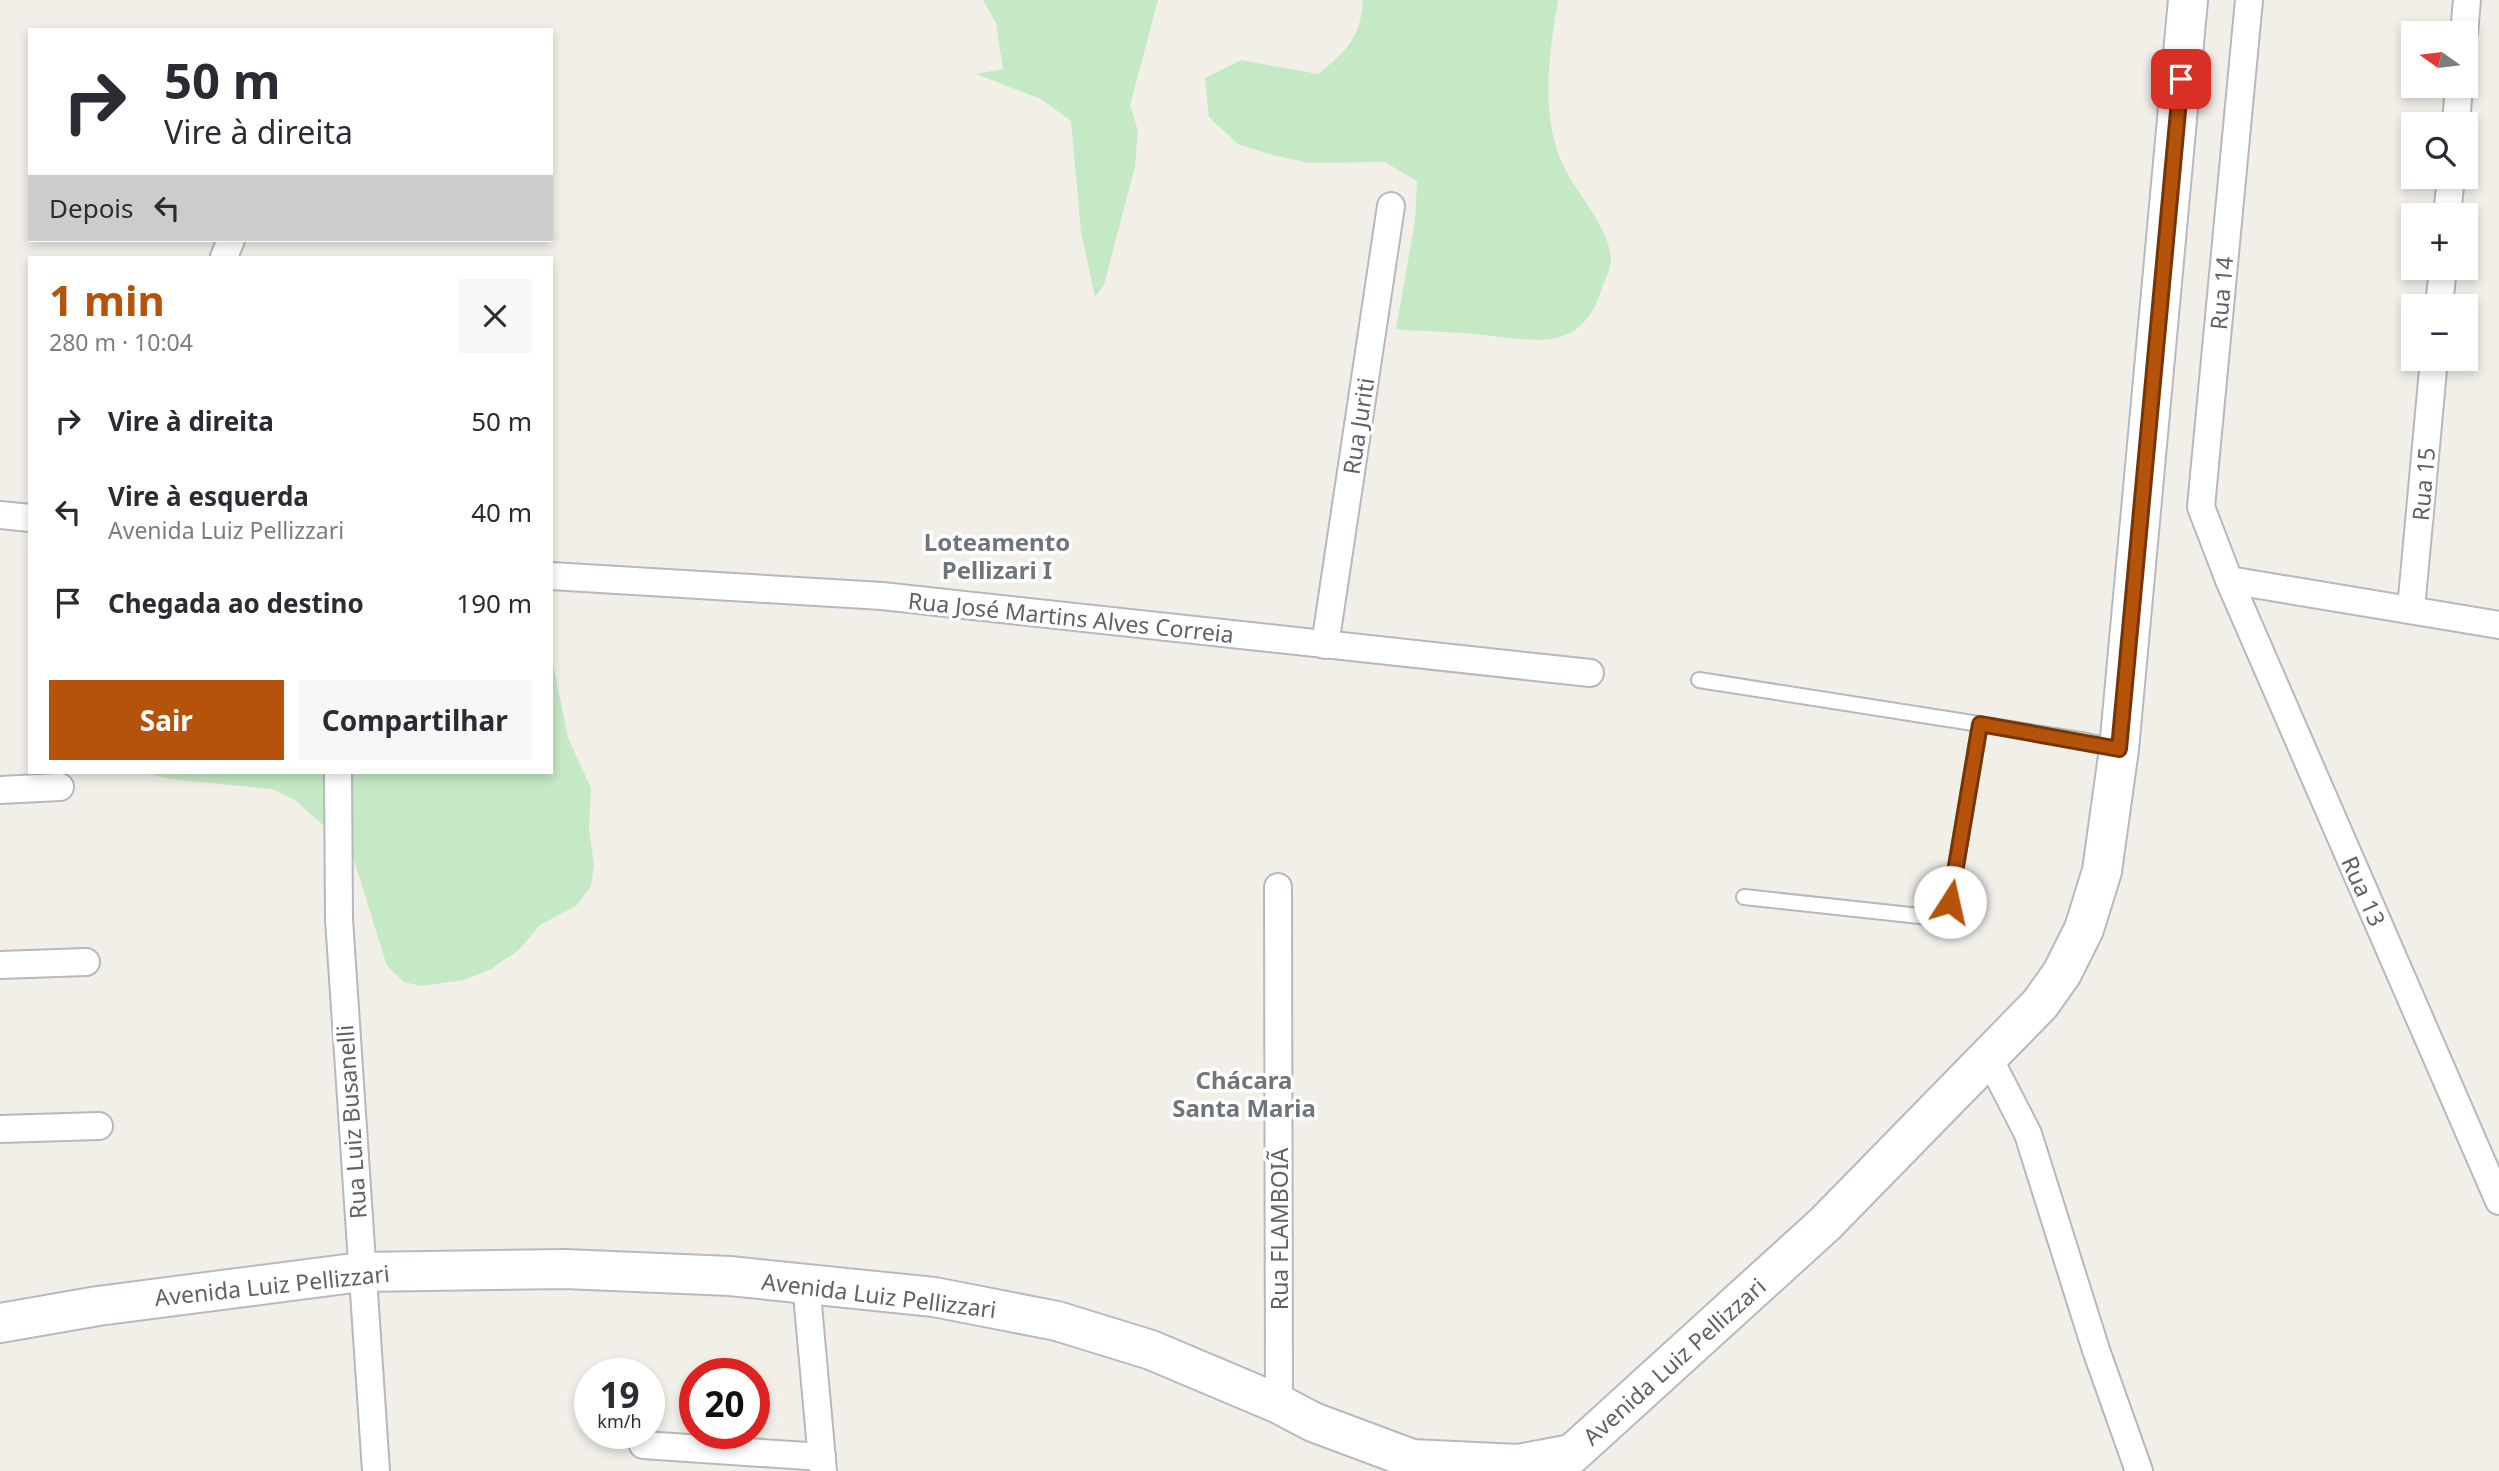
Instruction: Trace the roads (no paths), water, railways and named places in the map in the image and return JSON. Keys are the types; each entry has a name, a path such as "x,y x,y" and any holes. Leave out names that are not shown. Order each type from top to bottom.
{"main road":[{"name":"Avenida Luiz Pellizzari","path":"0,1323 152,1298 361,1272 565,1269 661,1272 806,1283 934,1297 1057,1321 1152,1350 1279,1404 1313,1422 1412,1459 1518,1464 1567,1463 1825,1224 1989,1058 2040,1004 2062,973 2084,929 2102,871 2119,749 2188,0"}],"street":[{"name":"Rua 14","path":"2229,580 2201,507 2249,0"},
{"path":"2465,21 2467,0"},
{"name":"Rua Juriti","path":"1325,645 1391,206"},
{"name":"Rua 15","path":"2412,609 2433,371"},
{"path":"0,514 28,518"},
{"name":"Rua José Martins Alves Correia","path":"553,576 882,596 1590,673"},
{"path":"2229,580 2499,625"},
{"name":"Rua 13","path":"2229,580 2499,1201"},
{"name":"Rua Luiz Busanelli","path":"338,774 339,919 376,1471"},
{"path":"0,790 60,787"},
{"name":"Rua FLAMBOIÃ","path":"1278,887 1279,1404"},
{"path":"0,965 86,962"},
{"path":"1989,1058 2028,1134 2096,1350 2139,1471"},
{"path":"0,1129 99,1126"},
{"path":"665,1447 822,1464 806,1283"}],"lane":[{"path":"1699,680 1980,724 2119,749"},
{"path":"1744,897 1929,917 1944,911 1950,902 1980,724"}],"district":[{"name":"Loteamento Pellizari I","path":"997,555"},
{"name":"Chácara Santa Maria","path":"1244,1093"}]}
